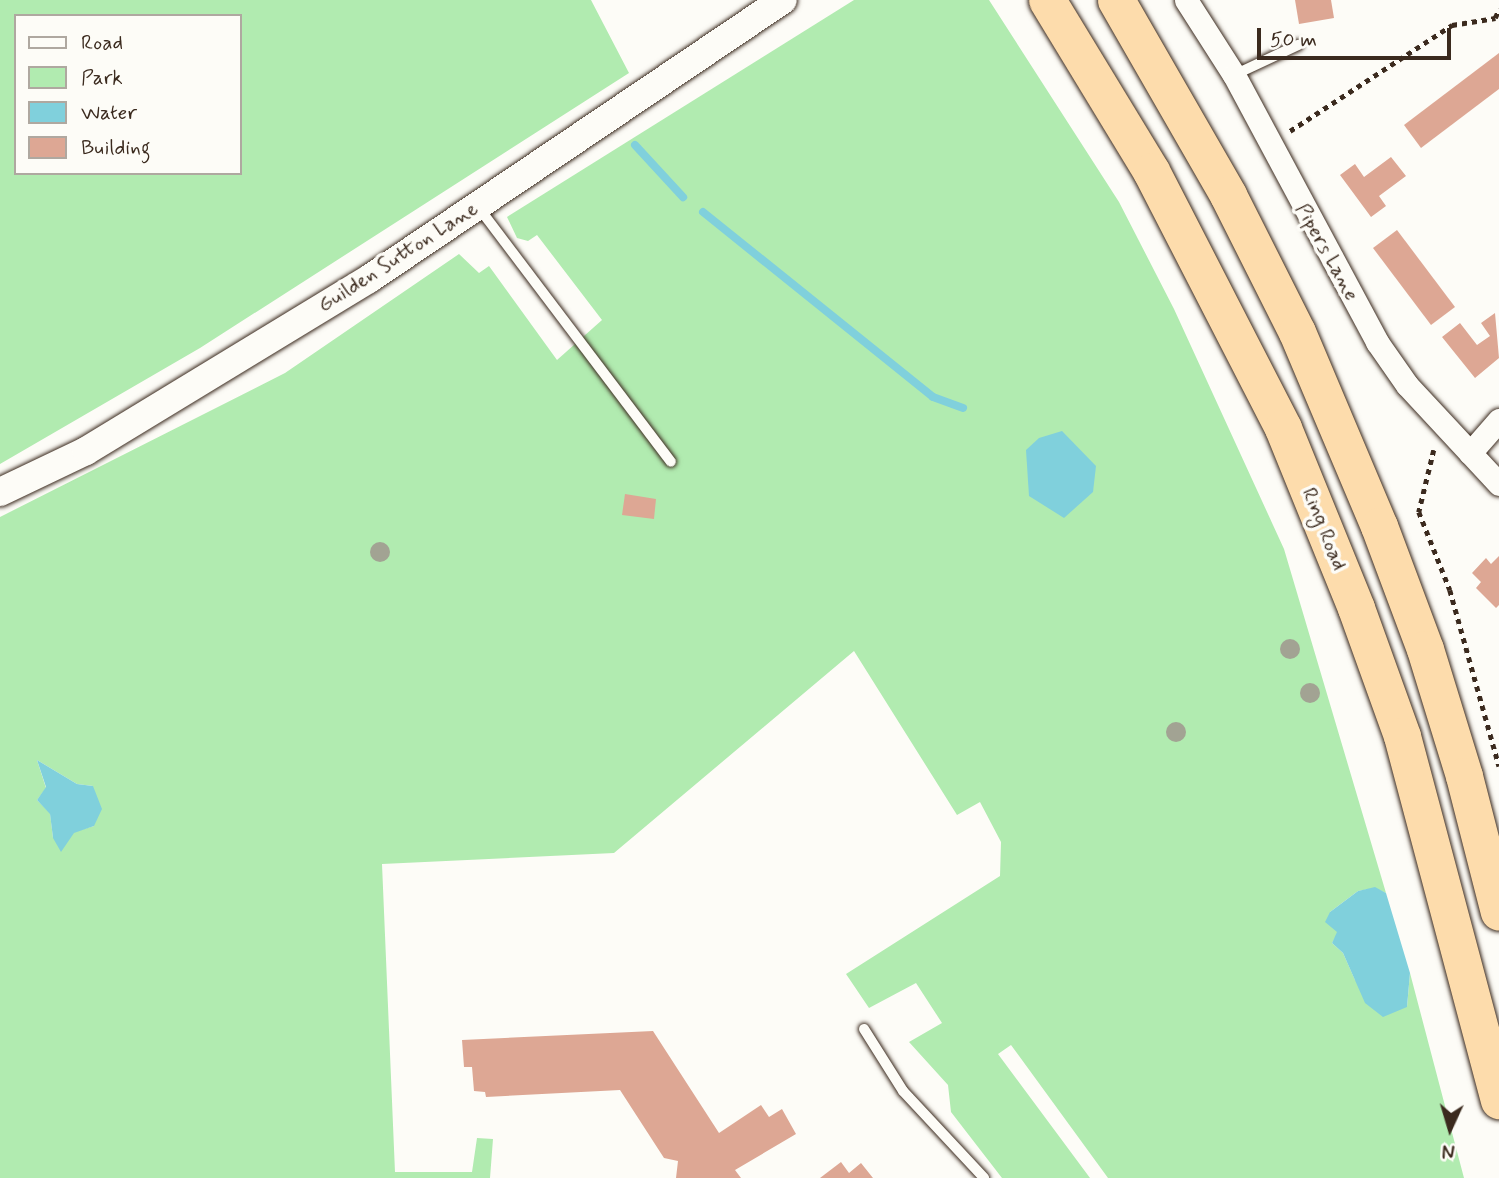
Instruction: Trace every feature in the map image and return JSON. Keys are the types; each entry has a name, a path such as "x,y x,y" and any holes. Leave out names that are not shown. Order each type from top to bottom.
{"highway":[{"name":"Ring Road","path":"1046,0 1151,171 1283,428 1356,608 1402,736 1499,1100"},
{"path":"1116,0 1228,195 1284,307 1374,514 1429,662 1499,912"}],"street":[{"name":"Guilden Sutton Lane","path":"0,492 86,451 369,279 783,0"},
{"name":"Pipers Lane","path":"1186,0 1234,75 1269,145 1377,342 1441,422 1499,484"},
{"path":"1470,453 1499,420"}],"lane":[{"path":"1234,75 1298,45"},
{"path":"477,206 671,462"},
{"path":"864,1029 902,1091 984,1178"}],"path":[{"path":"1269,145 1452,25 1495,18 1499,9"},
{"path":"1441,422 1419,512 1450,590 1499,766"}],"green space":[{"path":"0,0 591,0 629,73 200,348 0,464"},
{"path":"854,0 989,0 1119,202 1174,309 1284,549 1386,893 1375,888 1358,891 1330,912 1338,932 1332,943 1343,953 1355,980 1407,1007 1410,973 1464,1178 1108,1178 1011,1045 998,1054 1090,1178 1002,1178 951,1112 948,1085 909,1042 942,1023 916,983 869,1008 846,974 1000,876 1001,842 980,802 957,815 854,651 614,853 382,864 395,1172 472,1172 477,1138 493,1139 490,1178 0,1178 0,517 285,373 459,254 479,273 489,266 557,360 602,320 537,235 528,241 517,238 507,217","holes":["37,760 77,784 93,786 94,826 53,838 50,813 37,800 46,788"]}],"water":[{"path":"1062,431 1096,466 1093,492 1064,518 1029,496 1026,450 1039,438"},
{"path":"37,760 77,784 93,786 102,809 94,826 74,833 61,852 53,838 50,814 37,800 46,787"},
{"path":"1375,887 1386,893 1410,973 1407,1007 1383,1017 1365,1003 1343,953 1332,943 1337,932 1325,922 1330,912 1358,891"}],"building":[{"path":"1295,0 1331,0 1334,18 1299,24"},
{"path":"1499,53 1499,89 1421,148 1404,125"},
{"path":"1391,157 1406,176 1379,196 1386,206 1371,217 1340,175 1355,164 1364,177"},
{"path":"1397,230 1455,307 1431,325 1373,248"},
{"path":"1495,313 1499,358 1475,378 1442,337 1460,323 1477,345 1490,336 1481,323"},
{"path":"625,494 656,499 654,519 622,515"},
{"path":"1499,556 1499,605 1496,608 1476,588 1481,582 1472,573 1486,558 1491,564"},
{"path":"653,1031 719,1133 761,1105 769,1117 782,1109 796,1134 735,1170 741,1178 676,1178 678,1161 664,1158 620,1090 486,1097 485,1092 474,1091 472,1067 464,1067 462,1040"},
{"path":"841,1162 849,1173 861,1163 873,1178 820,1178"}],"waterway":[{"path":"635,145 683,197"},
{"path":"703,212 933,397 963,408"}]}
